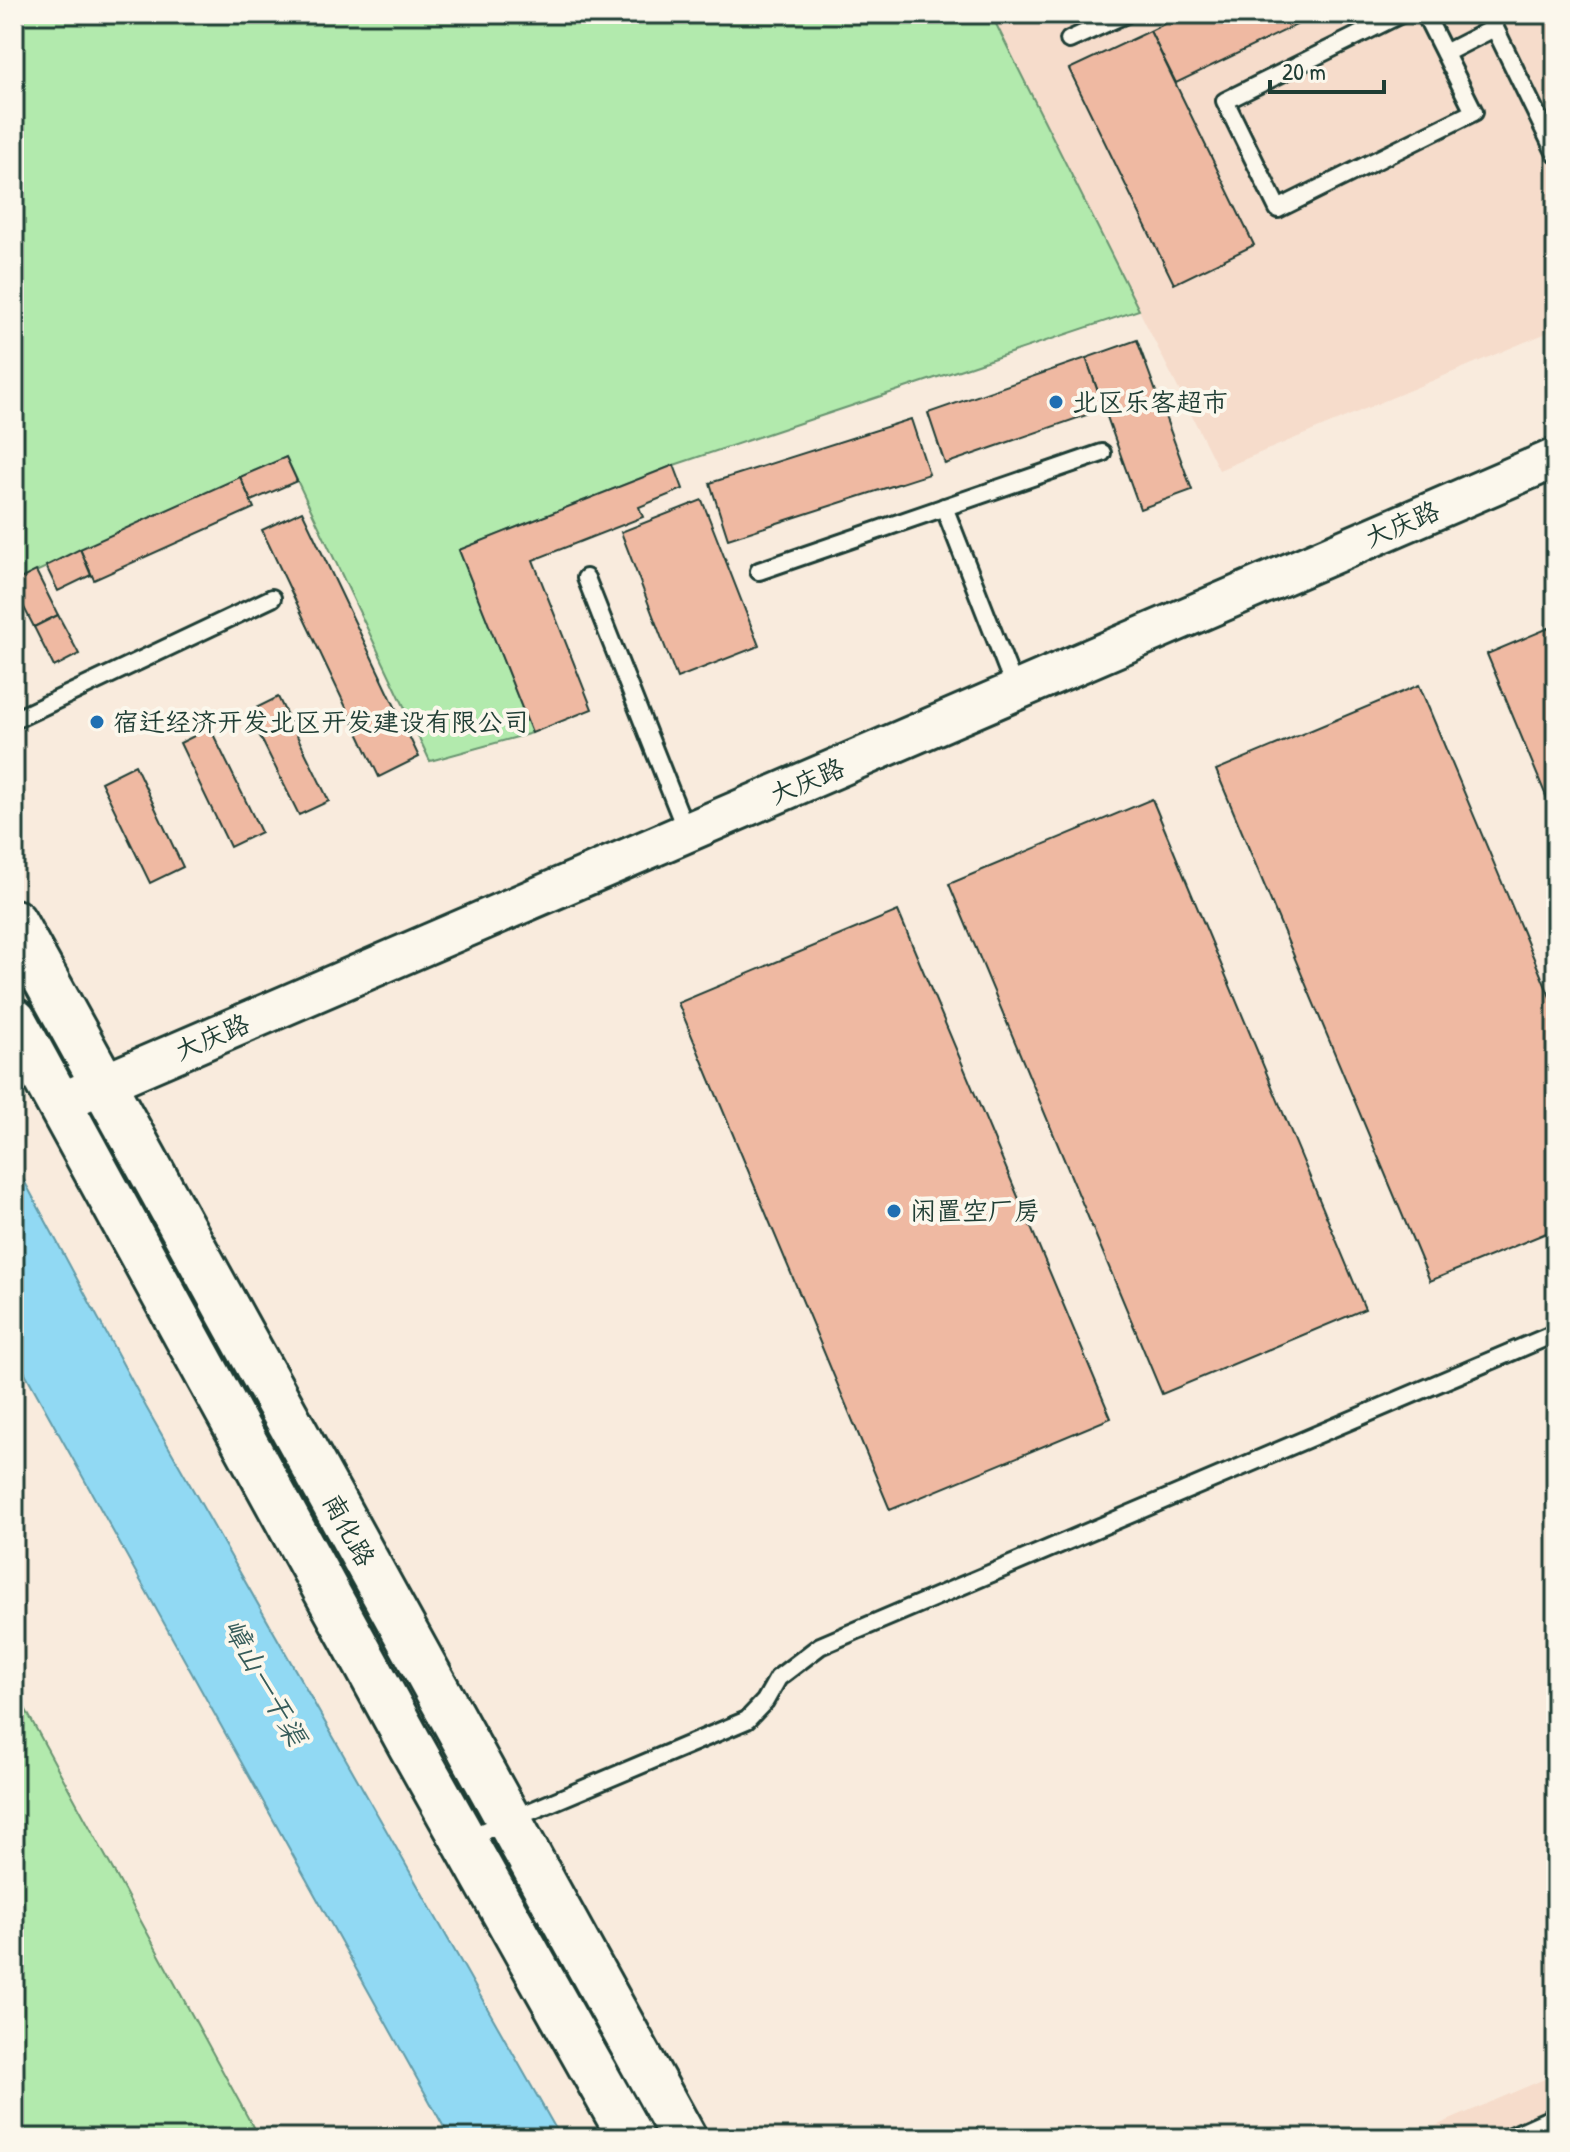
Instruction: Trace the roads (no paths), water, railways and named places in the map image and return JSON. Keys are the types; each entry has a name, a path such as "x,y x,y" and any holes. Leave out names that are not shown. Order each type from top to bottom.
{"main road":[{"name":"南化路","path":"14,922 684,2138"},
{"name":"南化路","path":"14,1021 42,1084 631,2138"}],"street":[{"name":"大庆路","path":"42,1084 104,1084 1556,458"}],"lane":[{"path":"1069,40 1126,14"},
{"path":"1401,14 1225,101 1278,209 1474,112 1425,14"},
{"path":"1445,53 1491,21 1556,154"},
{"path":"1539,120 1556,112"},
{"path":"759,571 1102,453"},
{"path":"944,507 1016,691"},
{"path":"586,578 687,833"},
{"path":"14,720 272,598"},
{"path":"463,1839 747,1720 765,1701 778,1678 820,1646 1556,1333"},
{"path":"1507,2138 1556,2116"}],"water":[{"name":"嶂山一干渠","path":"14,1162 146,1407 561,2138 450,2138 14,1353"}],"place":[{"name":"北区乐客超市","path":"1056,402"},
{"name":"宿迁经济开发北区开发建设有限公司","path":"97,722"},
{"name":"闲置空厂房","path":"894,1211"}]}
